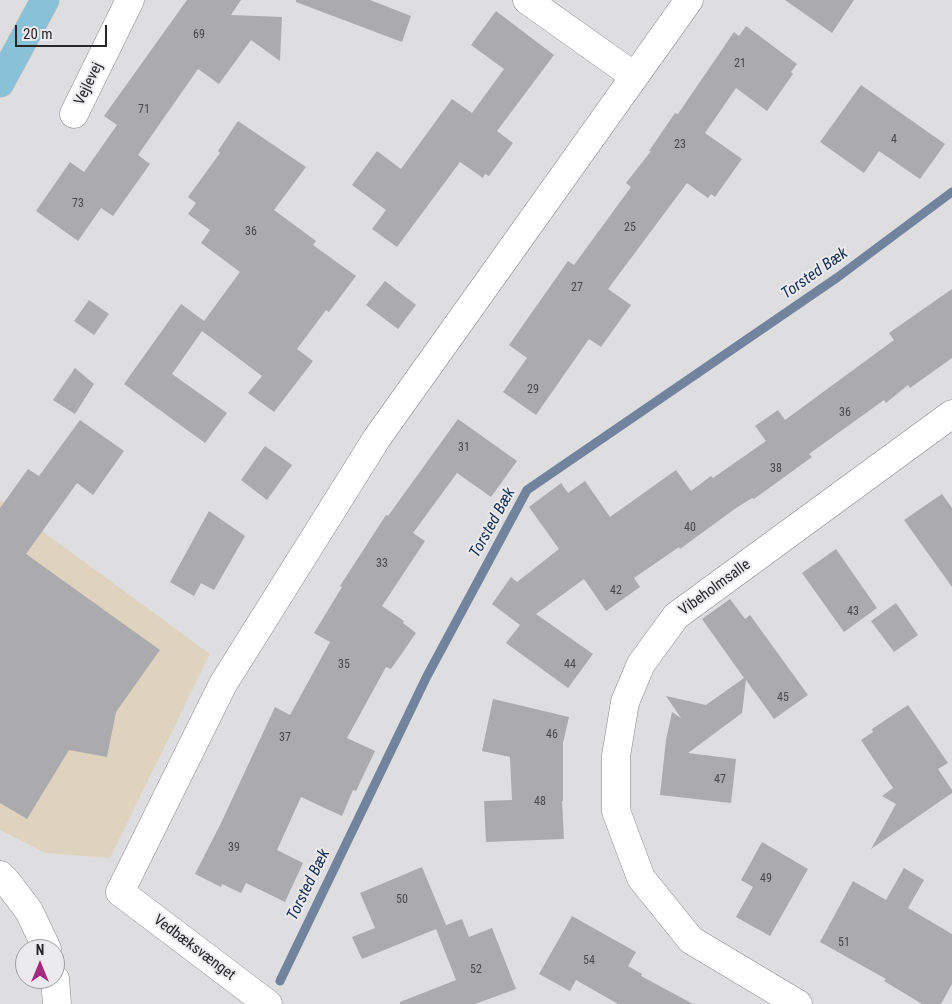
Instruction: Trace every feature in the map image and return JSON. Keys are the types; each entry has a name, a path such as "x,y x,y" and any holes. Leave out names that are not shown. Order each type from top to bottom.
{"main road":[{"path":"0,83 45,0"}],"street":[{"name":"Vejlevej","path":"74,114 130,0"},
{"path":"527,0 634,76 689,0"},
{"name":"Vedbæksvænget","path":"268,1004 120,892 223,684 377,438 634,76"},
{"name":"Vibeholmsalle","path":"798,1004 691,940 641,878 616,811 616,756 624,702 641,664 676,616 952,414"},
{"path":"0,876 7,882 29,911 42,939"},
{"path":"56,989 57,1004"}],"shaded area":[{"path":"0,500 210,654 110,858 45,853 0,830"}],"building":[{"path":"187,0 241,0 231,15 282,17 280,61 251,40 219,84 198,69 138,155 150,164 113,216 101,208 78,241 36,211 70,162 84,172 117,125 104,116"},
{"path":"296,0 370,0 411,16 402,42 296,2"},
{"path":"785,0 854,0 832,33"},
{"path":"496,11 554,55 497,131 513,143 489,176 485,174 483,178 460,162 397,247 372,229 386,210 352,185 377,151 401,169 452,99 472,113 504,69 471,45"},
{"path":"746,26 797,64 791,72 793,74 767,111 736,88 705,133 742,159 715,197 711,194 708,198 687,183 608,289 631,305 601,347 589,339 536,415 503,392 527,358 509,345 568,261 574,265 631,187 626,183 651,151 649,151 675,113 678,114 734,32 739,36"},
{"path":"861,85 945,144 920,179 879,151 864,173 820,142"},
{"path":"238,121 306,167 274,210 316,241 313,245 356,276 329,312 326,310 297,349 313,361 274,412 248,393 262,376 202,331 172,374 227,413 205,443 124,384 181,304 204,321 240,272 201,243 210,230 188,214 196,203 188,197 220,153 218,151"},
{"path":"385,281 416,305 398,329 366,305"},
{"path":"952,289 952,358 910,388 908,385 886,403 884,400 809,454 812,457 754,499 752,498 736,508 680,549 679,547 634,578 640,587 606,611 584,579 536,614 593,654 568,688 506,643 520,625 492,604 511,577 517,582 559,549 529,507 561,483 568,493 585,481 610,517 676,470 691,491 766,441 755,426 778,410 785,420 894,340 889,333"},
{"path":"89,300 109,314 94,335 74,321"},
{"path":"75,368 94,384 75,414 53,400"},
{"path":"458,419 517,461 491,497 457,473 413,533 425,541 382,606 404,621 403,623 416,633 391,669 386,667 347,738 375,751 356,791 353,790 342,816 301,797 277,850 303,863 285,902 246,883 241,893 222,884 221,887 195,874 275,707 290,715 330,642 314,633 342,587 340,586 386,515 388,516"},
{"path":"80,420 124,451 93,495 77,483 26,554 160,650 116,712 107,757 69,750 27,819 0,803 0,508 28,469 39,476"},
{"path":"265,446 292,465 267,500 241,480"},
{"path":"942,494 952,508 952,587 904,520"},
{"path":"209,511 245,536 214,590 201,583 194,596 170,582"},
{"path":"836,549 877,608 844,632 802,573"},
{"path":"730,599 745,619 750,615 808,695 774,719 746,680 742,713 688,753 736,759 731,803 660,795 666,740 672,712 681,718 666,696 706,705 744,678 702,619"},
{"path":"896,603 918,635 894,652 871,621"},
{"path":"493,699 569,717 563,743 562,801 564,839 486,842 484,801 512,800 510,757 482,751"},
{"path":"908,705 948,763 938,769 952,790 952,793 871,849 896,804 882,796 893,788 861,740 873,732 872,729"},
{"path":"762,842 808,869 770,936 736,917 753,887 741,880"},
{"path":"422,867 446,925 362,959 352,937 375,928 360,893"},
{"path":"904,868 924,880 908,908 952,934 952,984 941,1004 922,1004 884,981 886,979 820,942 853,881 886,900"},
{"path":"572,916 636,952 628,966 642,974 641,976 693,1004 618,1004 576,980 570,991 539,974"},
{"path":"462,919 469,937 492,928 516,989 475,1004 400,1004 400,1002 456,980 436,929"}],"waterway":[{"name":"Torsted Bæk","path":"280,981 427,676 527,490 838,277 952,192"}]}
